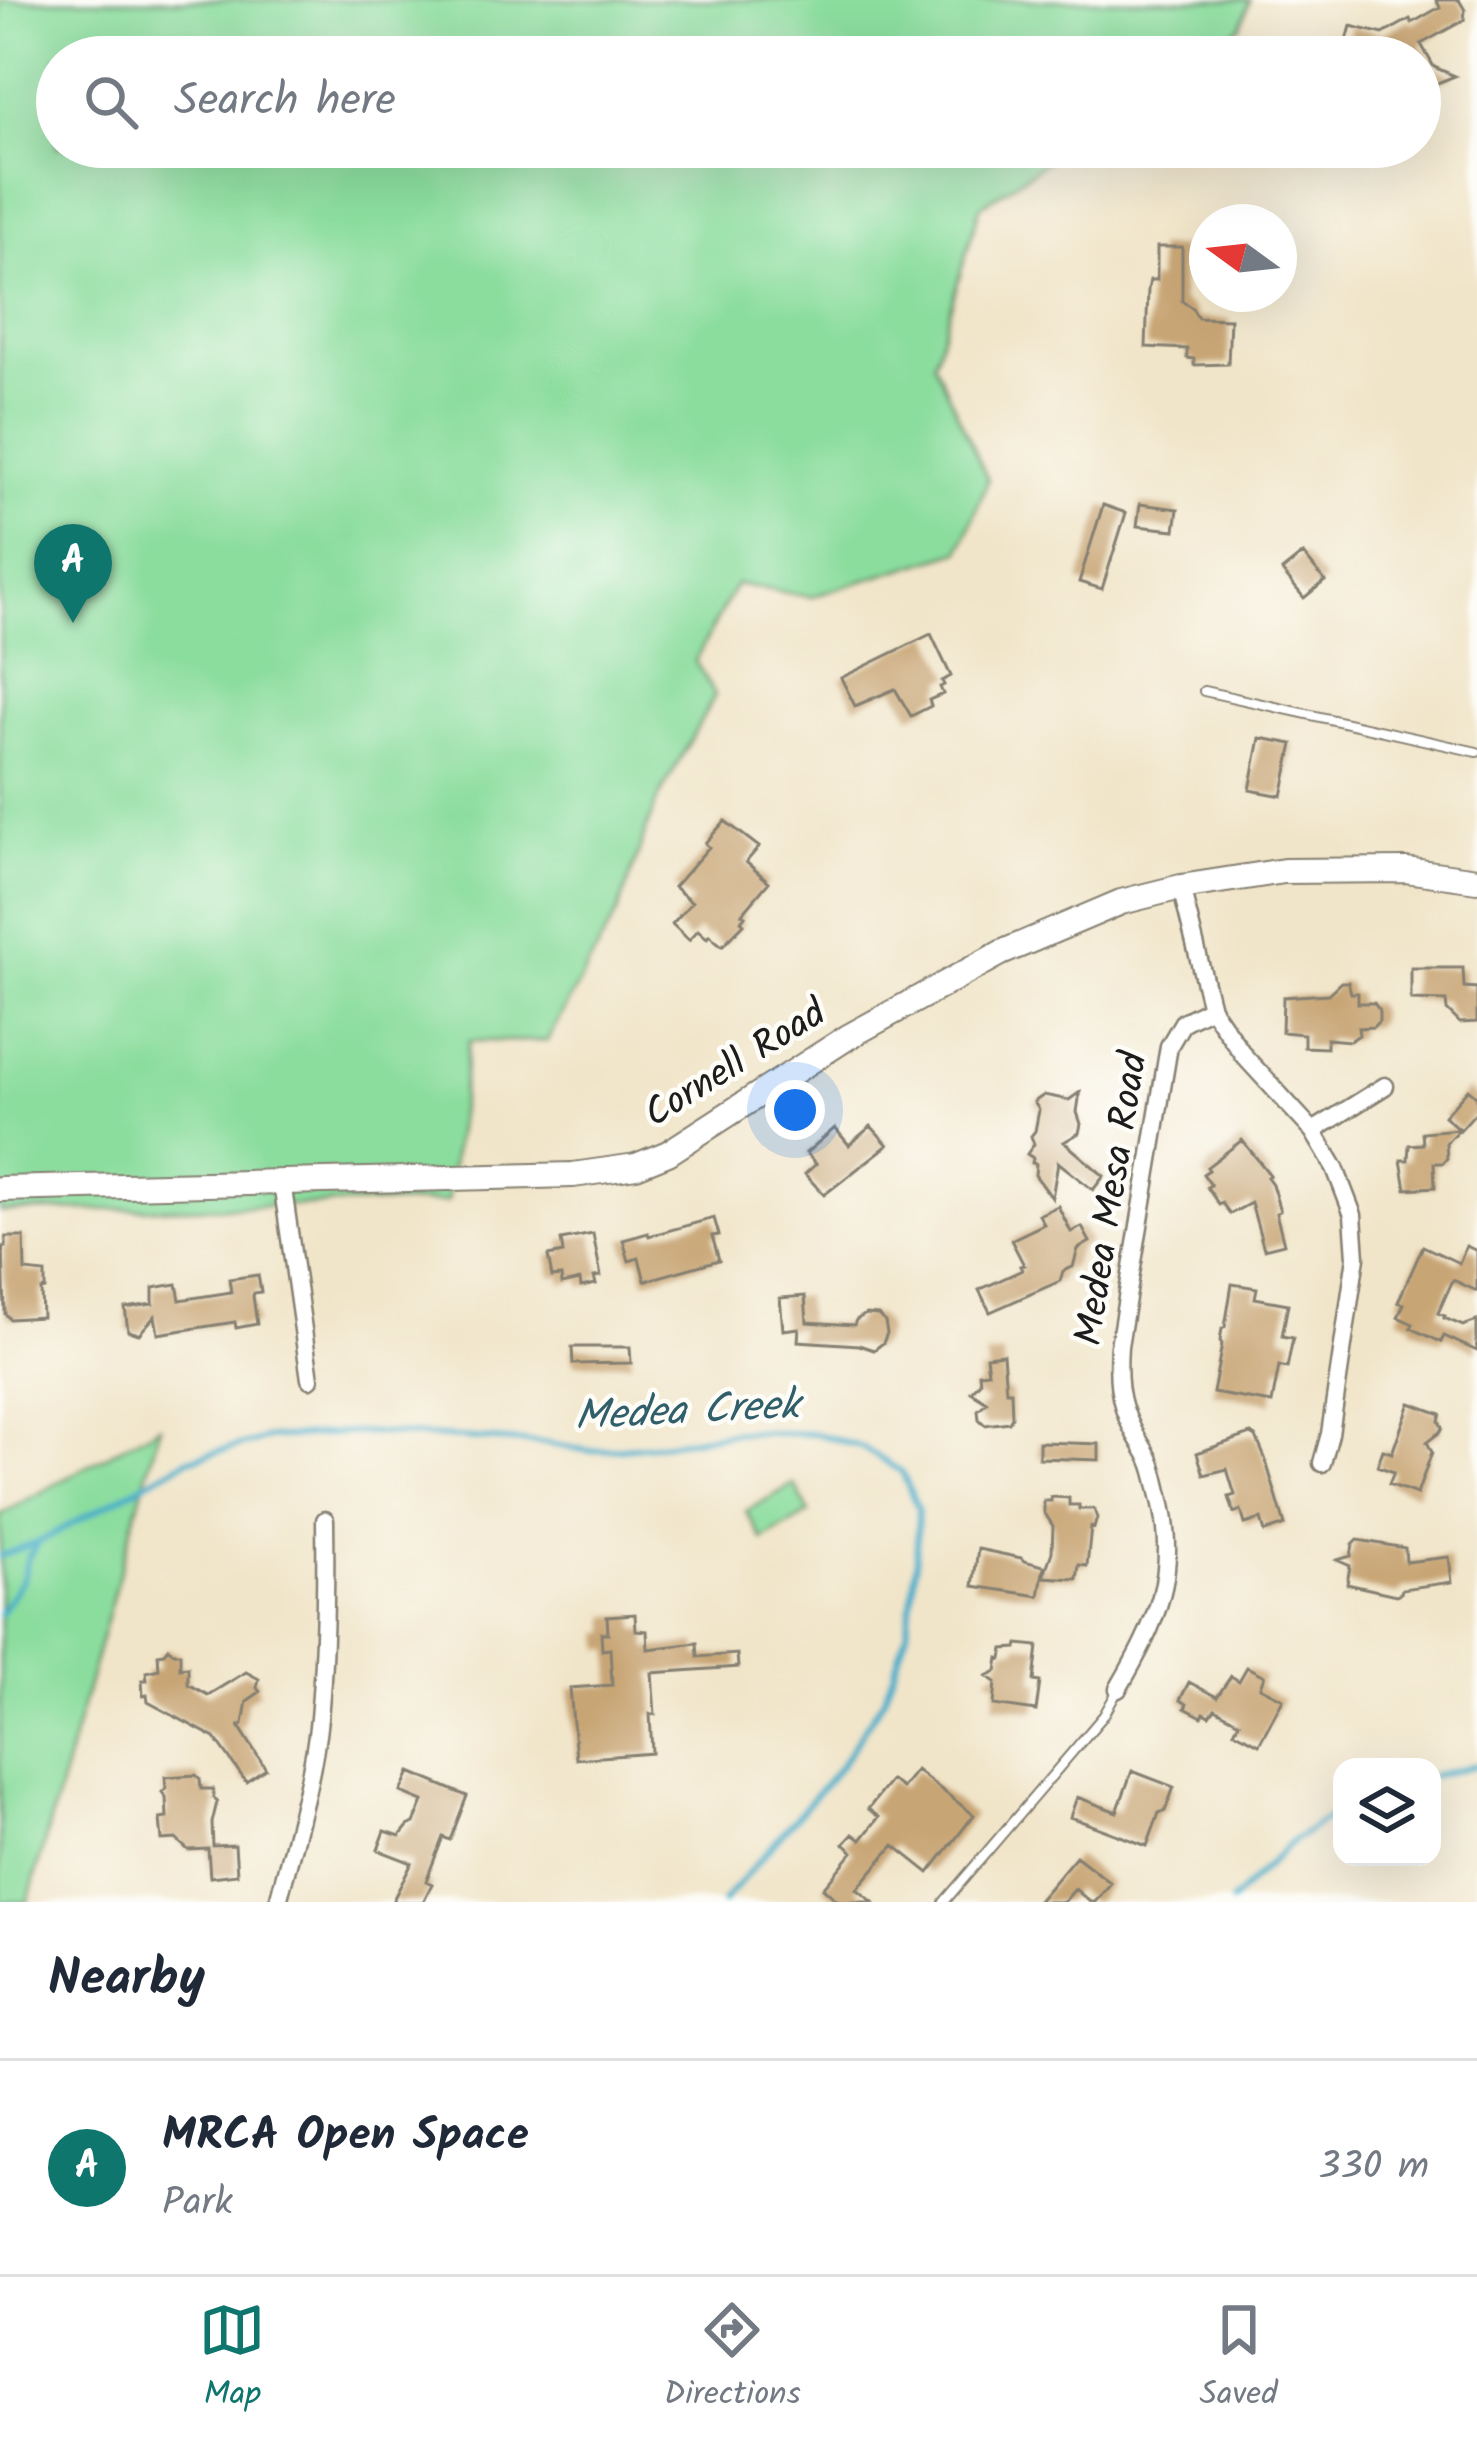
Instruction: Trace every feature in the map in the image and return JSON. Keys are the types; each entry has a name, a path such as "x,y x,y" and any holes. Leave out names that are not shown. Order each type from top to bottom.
{"main road":[{"name":"Cornell Road","path":"0,1189 573,1175 636,1166 668,1153 848,1037 1001,953 1102,909 1181,887 1284,871 1406,870 1477,880"}],"street":[{"path":"1181,887 1211,1008 1244,1056 1312,1131 1335,1168 1352,1215 1356,1258 1322,1462"},
{"name":"Medea Mesa Road","path":"1118,1689 1159,1609 1168,1560 1165,1516 1151,1462 1121,1401 1119,1346 1169,1046 1183,1022 1211,1008"},
{"path":"1312,1131 1385,1086"},
{"path":"282,1182 310,1379"},
{"path":"278,1902 319,1721 325,1520"}],"lane":[{"path":"1204,691 1477,752"},
{"path":"944,1902 1104,1715 1118,1689"}],"green space":[{"path":"0,0 1250,0 1241,26 1227,36 36,36 36,168 1037,168 980,207 934,363 988,480 960,551 811,597 736,584 695,661 715,695 655,805 618,912 547,1041 469,1041 447,1202 0,1212"},
{"path":"160,1426 28,1902 0,1902 0,1515"},
{"path":"794,1484 810,1513 762,1540 746,1511"}],"building":[{"path":"1436,0 1459,0 1464,20 1435,36 1348,36 1351,26 1383,34 1440,7"},
{"path":"1157,247 1182,247 1182,301 1198,318 1230,319 1228,364 1194,365 1194,359 1187,358 1187,349 1146,347 1148,290 1150,280 1157,280"},
{"path":"1140,504 1178,509 1175,530 1137,526"},
{"path":"1103,505 1126,513 1102,589 1079,582"},
{"path":"1303,554 1325,581 1304,598 1282,571"},
{"path":"931,634 951,676 942,681 943,694 929,700 931,706 911,716 895,689 855,706 841,678"},
{"path":"1260,738 1293,744 1282,796 1250,790"},
{"path":"725,821 759,847 746,862 769,882 742,914 744,924 722,946 698,930 689,940 672,924 692,902 674,887"},
{"path":"1411,968 1463,968 1464,987 1477,988 1477,1022 1460,1023 1447,1010 1446,1001 1411,1000"},
{"path":"1341,982 1348,982 1351,993 1358,993 1358,1003 1374,1003 1379,1010 1379,1021 1373,1027 1358,1028 1359,1035 1350,1041 1327,1039 1327,1048 1304,1047 1304,1034 1282,1032 1283,997 1328,994"},
{"path":"1468,1089 1477,1097 1477,1111 1460,1130 1444,1116"},
{"path":"1080,1092 1079,1133 1064,1142 1104,1176 1093,1190 1058,1162 1052,1198 1027,1154 1034,1144 1031,1136 1039,1110 1034,1102 1044,1095 1069,1100"},
{"path":"871,1126 888,1145 824,1195 805,1174 816,1164 806,1153 835,1128 849,1145"},
{"path":"1459,1129 1446,1143 1447,1158 1434,1163 1435,1187 1406,1189 1401,1160 1408,1160 1409,1145 1423,1144 1422,1132"},
{"path":"1242,1140 1270,1175 1284,1244 1264,1249 1251,1203 1230,1214 1207,1187 1211,1185 1203,1174 1207,1167"},
{"path":"1058,1206 1071,1232 1082,1227 1090,1242 1078,1249 1073,1267 1063,1271 1060,1281 990,1312 979,1290 1024,1265 1011,1240 1044,1224 1039,1215"},
{"path":"714,1218 719,1235 712,1236 719,1260 645,1281 639,1258 629,1261 623,1240"},
{"path":"593,1234 601,1276 594,1277 596,1284 581,1287 580,1280 562,1284 561,1276 552,1277 548,1256 563,1253 561,1240"},
{"path":"6,1237 24,1237 25,1271 45,1273 42,1317 10,1319 5,1314"},
{"path":"1423,1246 1459,1263 1466,1246 1477,1251 1477,1291 1453,1280 1438,1313 1463,1326 1477,1321 1477,1351 1444,1336 1441,1342 1398,1317 1404,1304 1398,1302"},
{"path":"258,1275 261,1292 253,1296 257,1324 236,1328 235,1322 158,1334 155,1316 139,1334 128,1331 125,1308 153,1304 153,1288 177,1284 180,1300 231,1292 229,1279"},
{"path":"1232,1284 1257,1288 1255,1298 1288,1304 1282,1336 1293,1338 1287,1368 1279,1366 1272,1403 1213,1393"},
{"path":"805,1296 807,1322 854,1325 866,1314 878,1315 887,1333 883,1343 874,1350 798,1341 799,1328 783,1330 780,1298"},
{"path":"572,1347 630,1347 631,1363 573,1364"},
{"path":"1003,1354 1012,1417 1009,1422 985,1425 978,1410 987,1402 971,1392 980,1382 979,1373 988,1372 986,1356"},
{"path":"1410,1403 1441,1414 1440,1432 1427,1442 1432,1452 1417,1494 1389,1484 1394,1472 1377,1466 1383,1450 1392,1453"},
{"path":"1251,1434 1265,1458 1285,1525 1265,1532 1261,1519 1245,1524 1241,1510 1234,1513 1229,1497 1235,1495 1227,1469 1204,1475 1197,1453"},
{"path":"1039,1442 1099,1444 1099,1460 1039,1458"},
{"path":"1069,1498 1069,1505 1079,1505 1079,1509 1094,1509 1097,1518 1091,1527 1087,1566 1079,1565 1077,1579 1043,1577 1052,1552 1053,1526 1044,1512 1044,1501"},
{"path":"1358,1540 1405,1548 1406,1562 1449,1557 1452,1582 1402,1589 1396,1595 1347,1584 1350,1566 1337,1560 1351,1556"},
{"path":"978,1549 1044,1566 1039,1596 973,1586"},
{"path":"635,1614 636,1630 647,1631 648,1649 697,1643 698,1657 737,1654 738,1667 652,1673 652,1753 576,1759 570,1688 612,1685 610,1649 602,1650 601,1633 608,1633 607,1616"},
{"path":"1018,1644 1038,1646 1036,1711 994,1705 996,1682 987,1676 997,1671 1004,1649"},
{"path":"168,1648 180,1653 180,1668 188,1667 188,1684 208,1695 246,1672 259,1679 260,1692 247,1701 239,1726 266,1769 246,1782 215,1738 143,1696 146,1672 159,1669 158,1654"},
{"path":"1247,1667 1264,1676 1260,1687 1283,1699 1259,1744 1234,1731 1239,1722 1215,1709 1202,1717 1180,1700 1189,1682 1217,1697 1231,1676 1239,1681"},
{"path":"916,1770 974,1815 929,1873 894,1845 857,1889 873,1902 839,1902 823,1888 853,1852 844,1844 853,1834 861,1840 879,1817 868,1809 891,1780 902,1788"},
{"path":"1132,1771 1174,1787 1147,1846 1070,1817 1077,1797 1117,1812"},
{"path":"410,1772 467,1796 450,1840 443,1837 423,1902 392,1902 412,1863 378,1850 385,1831 400,1836 414,1823 423,1801 401,1792"},
{"path":"196,1775 201,1789 213,1789 217,1802 213,1846 235,1845 237,1874 210,1877 208,1849 188,1850 176,1839 162,1840 160,1819 167,1818 162,1792 165,1777"},
{"path":"1076,1856 1111,1883 1095,1902 1075,1889 1064,1902 1037,1902"}],"waterway":[{"name":"Medea Creek","path":"0,1556 39,1542 189,1459 269,1438 360,1432 543,1443 590,1451 737,1432 818,1434 861,1447 902,1472 918,1510 907,1632 884,1698 840,1766 723,1902"},
{"path":"0,1614 37,1545"},
{"name":"Medea Creek","path":"1441,1774 1477,1765"},
{"name":"Medea Creek","path":"1231,1902 1290,1843 1333,1814"}],"place":[{"name":"MRCA Open Space","path":"73,623"}]}
